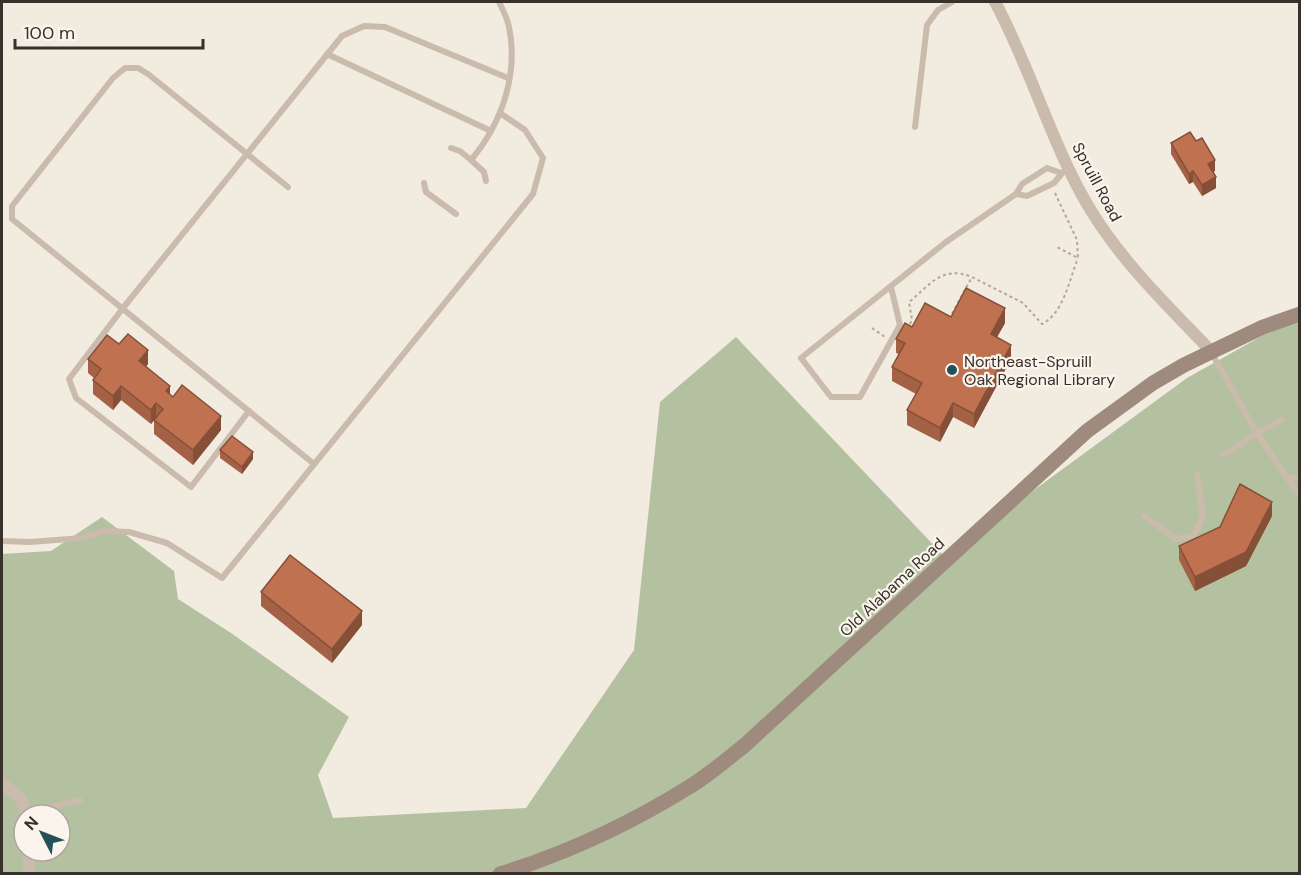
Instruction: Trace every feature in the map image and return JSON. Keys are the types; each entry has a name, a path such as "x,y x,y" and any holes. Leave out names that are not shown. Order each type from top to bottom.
{"main road":[{"name":"Old Alabama Road","path":"500,873 585,843 635,819 700,779 746,746 1087,431 1153,383 1211,351 1299,314"}],"street":[{"name":"Spruill Road","path":"996,2 1065,171 1125,259 1211,351"},
{"path":"2,783 23,803"}],"lane":[{"path":"471,160 491,131 505,99 511,59 508,23 499,2"},
{"path":"915,127 927,25 938,10 952,2"},
{"path":"249,411 190,487 76,398 69,379 123,308 342,36 363,26 385,27 508,78"},
{"path":"327,54 491,131"},
{"path":"288,187 148,74 138,68 125,68 114,78 12,206 12,219 314,464"},
{"path":"2,542 82,538 104,531 129,532 167,543 222,578 533,194 543,158 525,130 500,113"},
{"path":"451,148 460,151 484,172 486,181"},
{"path":"891,286 900,325 860,397 831,398 801,358 891,286 955,235 1016,194 1022,184 1047,168 1065,171"},
{"path":"1016,194 1028,196 1052,185 1065,171"},
{"path":"424,183 426,192 456,214"},
{"path":"1211,351 1257,433 1299,497"},
{"path":"1224,455 1282,420"},
{"path":"1144,516 1176,539 1192,536 1203,517 1197,474"},
{"path":"1287,478 1299,478"},
{"path":"69,803 80,800"}],"path":[{"path":"909,326 912,320 909,302 943,274 954,272 972,277 1023,303 1042,324 1050,320 1058,310 1078,258 1077,240 1052,185"},
{"path":"1057,247 1078,258"},
{"path":"945,327 972,277"},
{"path":"2,856 3,873"}],"green space":[{"path":"1299,315 1299,873 516,873 570,851 487,874 2,874 2,554 51,551 102,517 174,571 178,599 231,633 349,717 318,775 333,818 526,808 634,650 660,402 736,337 944,556 1187,378"}],"building":[{"path":"1190,132 1196,141 1202,138 1215,160 1208,164 1216,177 1202,185 1193,171 1189,174 1171,143"},
{"name":"Northeast-Spruill Oak Regional Library","path":"966,288 1005,308 991,334 1011,345 974,414 953,403 940,428 907,410 922,383 892,367 905,343 896,339 905,323 912,327 925,303 951,317"},
{"path":"128,334 148,350 139,361 170,386 166,391 173,397 182,385 221,416 193,450 154,420 163,409 156,403 151,410 121,386 113,396 93,380 101,369 88,359 107,335 119,344"},
{"path":"232,436 253,452 242,467 220,450"},
{"path":"1240,484 1272,502 1246,552 1195,577 1179,546 1220,527"},
{"path":"290,555 362,611 332,649 261,592"}],"place":[{"name":"Northeast-Spruill Oak Regional Library","path":"952,370"}]}
